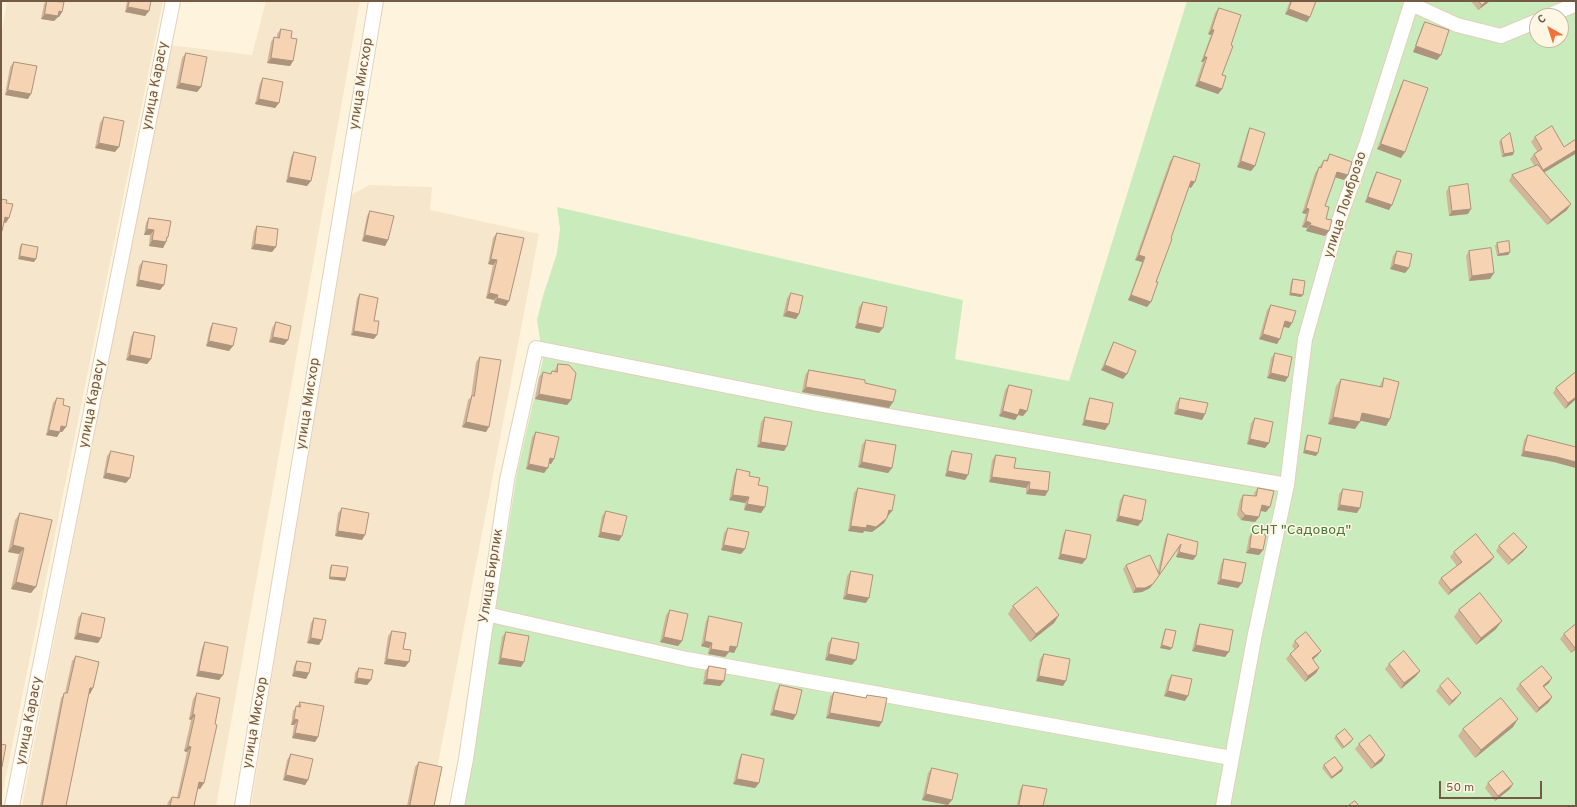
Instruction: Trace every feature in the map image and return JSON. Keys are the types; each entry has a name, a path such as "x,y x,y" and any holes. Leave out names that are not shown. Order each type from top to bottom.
{"street":[{"name":"улица Карасу","path":"12,806 173,1"},
{"name":"улица Мисхор","path":"242,806 376,1"},
{"path":"1411,2 1457,25 1501,36 1529,24"},
{"name":"улица Ломброзо","path":"1223,806 1255,634 1288,485 1305,339 1338,223 1367,142 1411,2"},
{"path":"1567,8 1576,4"},
{"name":"Улица Бирлик","path":"457,806 466,759 486,614 507,480 536,348 813,403 1288,485"},
{"path":"486,614 688,659 1231,758"}],"shaded area":[{"path":"7,1 163,1 1,801 1,37"},
{"path":"266,1 360,1 216,806 22,806 169,45 252,55"},
{"path":"369,185 432,187 430,210 539,234 430,806 251,806 348,197"}],"green space":[{"name":"СНТ \"Садовод\"","path":"1187,1 1576,1 1576,806 462,806 473,754 517,473 543,359 537,320 557,253 560,229 557,207 963,300 955,359 1069,381"}],"building":[{"path":"47,1 64,2 62,12 59,11 58,16 45,14"},
{"path":"130,1 151,1 149,11 128,7"},
{"path":"1292,1 1316,1 1310,17 1289,9"},
{"path":"1479,1 1487,1 1482,5"},
{"path":"1219,8 1241,15 1231,45 1233,46 1222,75 1226,76 1222,89 1199,81 1207,57 1204,57 1214,30 1212,29"},
{"path":"1425,22 1449,30 1441,55 1416,46"},
{"path":"281,29 292,31 291,38 297,39 293,61 271,58 274,37 279,38"},
{"path":"186,53 207,57 201,87 180,83"},
{"path":"14,62 37,66 31,94 8,90"},
{"path":"263,78 283,82 279,103 259,99"},
{"path":"1404,80 1428,88 1405,152 1381,144"},
{"path":"104,117 124,121 119,147 99,143"},
{"path":"1552,126 1564,147 1576,139 1576,150 1543,170 1534,154 1542,149 1535,137"},
{"path":"1250,128 1265,133 1255,166 1241,161"},
{"path":"1510,133 1514,152 1504,154 1501,140"},
{"path":"294,152 316,157 311,181 289,177"},
{"path":"1330,154 1352,162 1348,175 1337,172 1325,206 1329,207 1326,219 1332,220 1329,231 1310,225 1311,223 1306,221 1309,209 1306,208 1319,167 1321,168 1324,160 1327,161"},
{"path":"1174,156 1200,164 1195,182 1191,181 1156,282 1158,282 1151,302 1131,295 1145,257 1139,255"},
{"path":"1538,165 1571,204 1551,220 1512,175"},
{"path":"1377,172 1401,180 1392,205 1368,197"},
{"path":"1468,184 1471,209 1452,211 1449,187"},
{"path":"1,199 7,200 6,203 13,204 9,218 5,217 2,231 1,231"},
{"path":"370,211 394,216 388,240 365,235"},
{"path":"149,218 171,221 166,242 152,240 154,230 147,229"},
{"path":"257,226 278,229 276,247 255,244"},
{"path":"497,233 524,238 509,301 497,298 498,295 489,293 497,260 491,259"},
{"path":"1509,241 1510,252 1499,254 1497,243"},
{"path":"22,244 38,247 36,259 20,256"},
{"path":"1491,248 1494,273 1472,276 1469,251"},
{"path":"1397,251 1412,254 1409,268 1394,264"},
{"path":"143,261 167,265 164,285 139,280"},
{"path":"1293,279 1305,281 1303,295 1291,293"},
{"path":"791,293 803,296 799,314 787,311"},
{"path":"360,294 378,298 374,321 379,321 377,335 354,331"},
{"path":"863,302 887,307 883,328 858,323"},
{"path":"1271,305 1296,311 1292,323 1285,321 1280,339 1263,334"},
{"path":"276,322 291,326 288,340 273,337"},
{"path":"213,323 237,328 233,346 209,341"},
{"path":"134,332 155,336 151,359 130,355"},
{"path":"1114,342 1136,351 1127,374 1105,365"},
{"path":"1275,353 1292,357 1288,377 1271,373"},
{"path":"480,357 501,360 489,427 466,422 472,395 474,396"},
{"path":"558,364 569,365 576,373 571,400 539,394 543,372 551,374 552,371 557,372"},
{"path":"809,370 865,380 865,383 896,390 893,402 806,387"},
{"path":"1576,372 1576,397 1568,403 1556,388"},
{"path":"1384,378 1399,382 1390,419 1362,413 1360,422 1333,417 1341,379 1382,387"},
{"path":"1009,385 1032,390 1027,411 1020,409 1018,415 1003,411"},
{"path":"57,398 64,399 63,405 70,407 66,427 61,426 60,432 49,430"},
{"path":"1090,398 1113,403 1109,424 1085,420"},
{"path":"1180,398 1208,403 1205,414 1178,409"},
{"path":"765,417 792,422 787,446 761,442"},
{"path":"1255,418 1273,422 1269,443 1250,439"},
{"path":"536,432 559,437 554,459 550,458 548,468 529,464"},
{"path":"1308,435 1321,438 1318,453 1305,450"},
{"path":"1528,435 1576,447 1576,462 1524,451"},
{"path":"866,440 896,445 892,468 862,462"},
{"path":"111,451 134,456 130,478 106,473"},
{"path":"952,451 972,454 968,475 948,471"},
{"path":"996,455 1016,458 1014,468 1050,472 1048,491 1029,489 1030,482 992,477"},
{"path":"737,469 750,472 749,476 760,478 758,485 768,487 765,507 747,504 749,497 733,495"},
{"path":"858,488 895,495 892,511 889,510 887,518 876,527 867,525 866,528 851,526"},
{"path":"1258,488 1274,491 1270,507 1262,505 1259,517 1245,515 1241,510 1243,495 1256,496"},
{"path":"1343,489 1363,492 1360,508 1340,505"},
{"path":"1124,495 1146,500 1142,521 1119,516"},
{"path":"342,508 369,513 365,535 338,531"},
{"path":"606,511 627,516 622,536 601,532"},
{"path":"20,513 52,520 36,587 16,582 24,548 13,545"},
{"path":"728,528 749,532 745,549 724,545"},
{"path":"1066,530 1091,535 1086,559 1061,554"},
{"path":"1252,532 1266,535 1263,550 1250,548"},
{"path":"1514,533 1527,547 1512,560 1499,546"},
{"path":"1168,534 1198,542 1196,556 1179,552 1181,544 1153,584 1145,588 1136,588 1126,565 1150,555 1159,574"},
{"path":"1476,534 1494,557 1451,590 1441,578 1462,562 1454,552"},
{"path":"1224,559 1246,563 1242,583 1221,579"},
{"path":"332,565 348,567 346,578 330,577"},
{"path":"851,571 873,575 869,598 847,594"},
{"path":"1037,587 1059,615 1036,634 1013,606"},
{"path":"1480,593 1502,621 1481,638 1459,610"},
{"path":"670,610 688,614 682,641 664,637"},
{"path":"82,613 105,618 101,638 78,633"},
{"path":"709,616 742,623 737,647 730,646 729,652 711,649 712,643 705,641"},
{"path":"314,618 326,620 322,640 311,638"},
{"path":"1200,624 1233,630 1229,652 1196,645"},
{"path":"1576,624 1576,647 1575,648 1564,634"},
{"path":"1166,629 1176,631 1172,648 1162,645"},
{"path":"392,631 406,633 403,649 411,650 409,662 387,659"},
{"path":"506,632 529,636 524,662 501,658"},
{"path":"1306,632 1321,651 1312,658 1319,668 1308,676 1290,654 1299,646 1295,641"},
{"path":"832,638 859,643 856,660 829,654"},
{"path":"205,642 228,647 223,675 199,671"},
{"path":"1404,651 1420,671 1404,683 1389,664"},
{"path":"1044,654 1070,659 1066,681 1039,676"},
{"path":"76,656 99,662 93,688 90,688 66,806 42,806 64,693 67,693"},
{"path":"297,661 311,663 309,673 295,671"},
{"path":"709,666 726,669 724,681 707,679"},
{"path":"1542,666 1552,678 1543,686 1552,697 1539,708 1520,684"},
{"path":"359,668 373,670 371,680 357,678"},
{"path":"1172,675 1192,679 1188,696 1168,691"},
{"path":"1448,678 1461,693 1452,701 1440,686"},
{"path":"780,685 802,690 796,715 774,710"},
{"path":"834,692 866,698 867,695 887,698 882,722 830,713"},
{"path":"197,693 220,698 215,724 217,725 204,783 199,782 194,806 170,806 172,797 179,798 191,747 188,746 195,715 193,714"},
{"path":"1501,698 1518,719 1481,750 1463,729"},
{"path":"300,702 324,706 318,737 295,733 298,720 294,719 296,706 300,707"},
{"path":"1345,729 1353,739 1344,747 1336,736"},
{"path":"1370,735 1385,755 1375,764 1359,744"},
{"path":"1,744 6,745 2,767 1,767"},
{"path":"291,754 313,759 308,780 286,775"},
{"path":"742,754 764,759 759,783 737,779"},
{"path":"1335,757 1343,768 1332,777 1324,765"},
{"path":"419,762 442,767 434,806 410,806"},
{"path":"932,768 958,774 952,800 926,794"},
{"path":"1503,771 1513,784 1498,796 1488,783"},
{"path":"1023,785 1047,789 1043,806 1019,806"},
{"path":"1355,801 1359,806 1348,806"}]}
